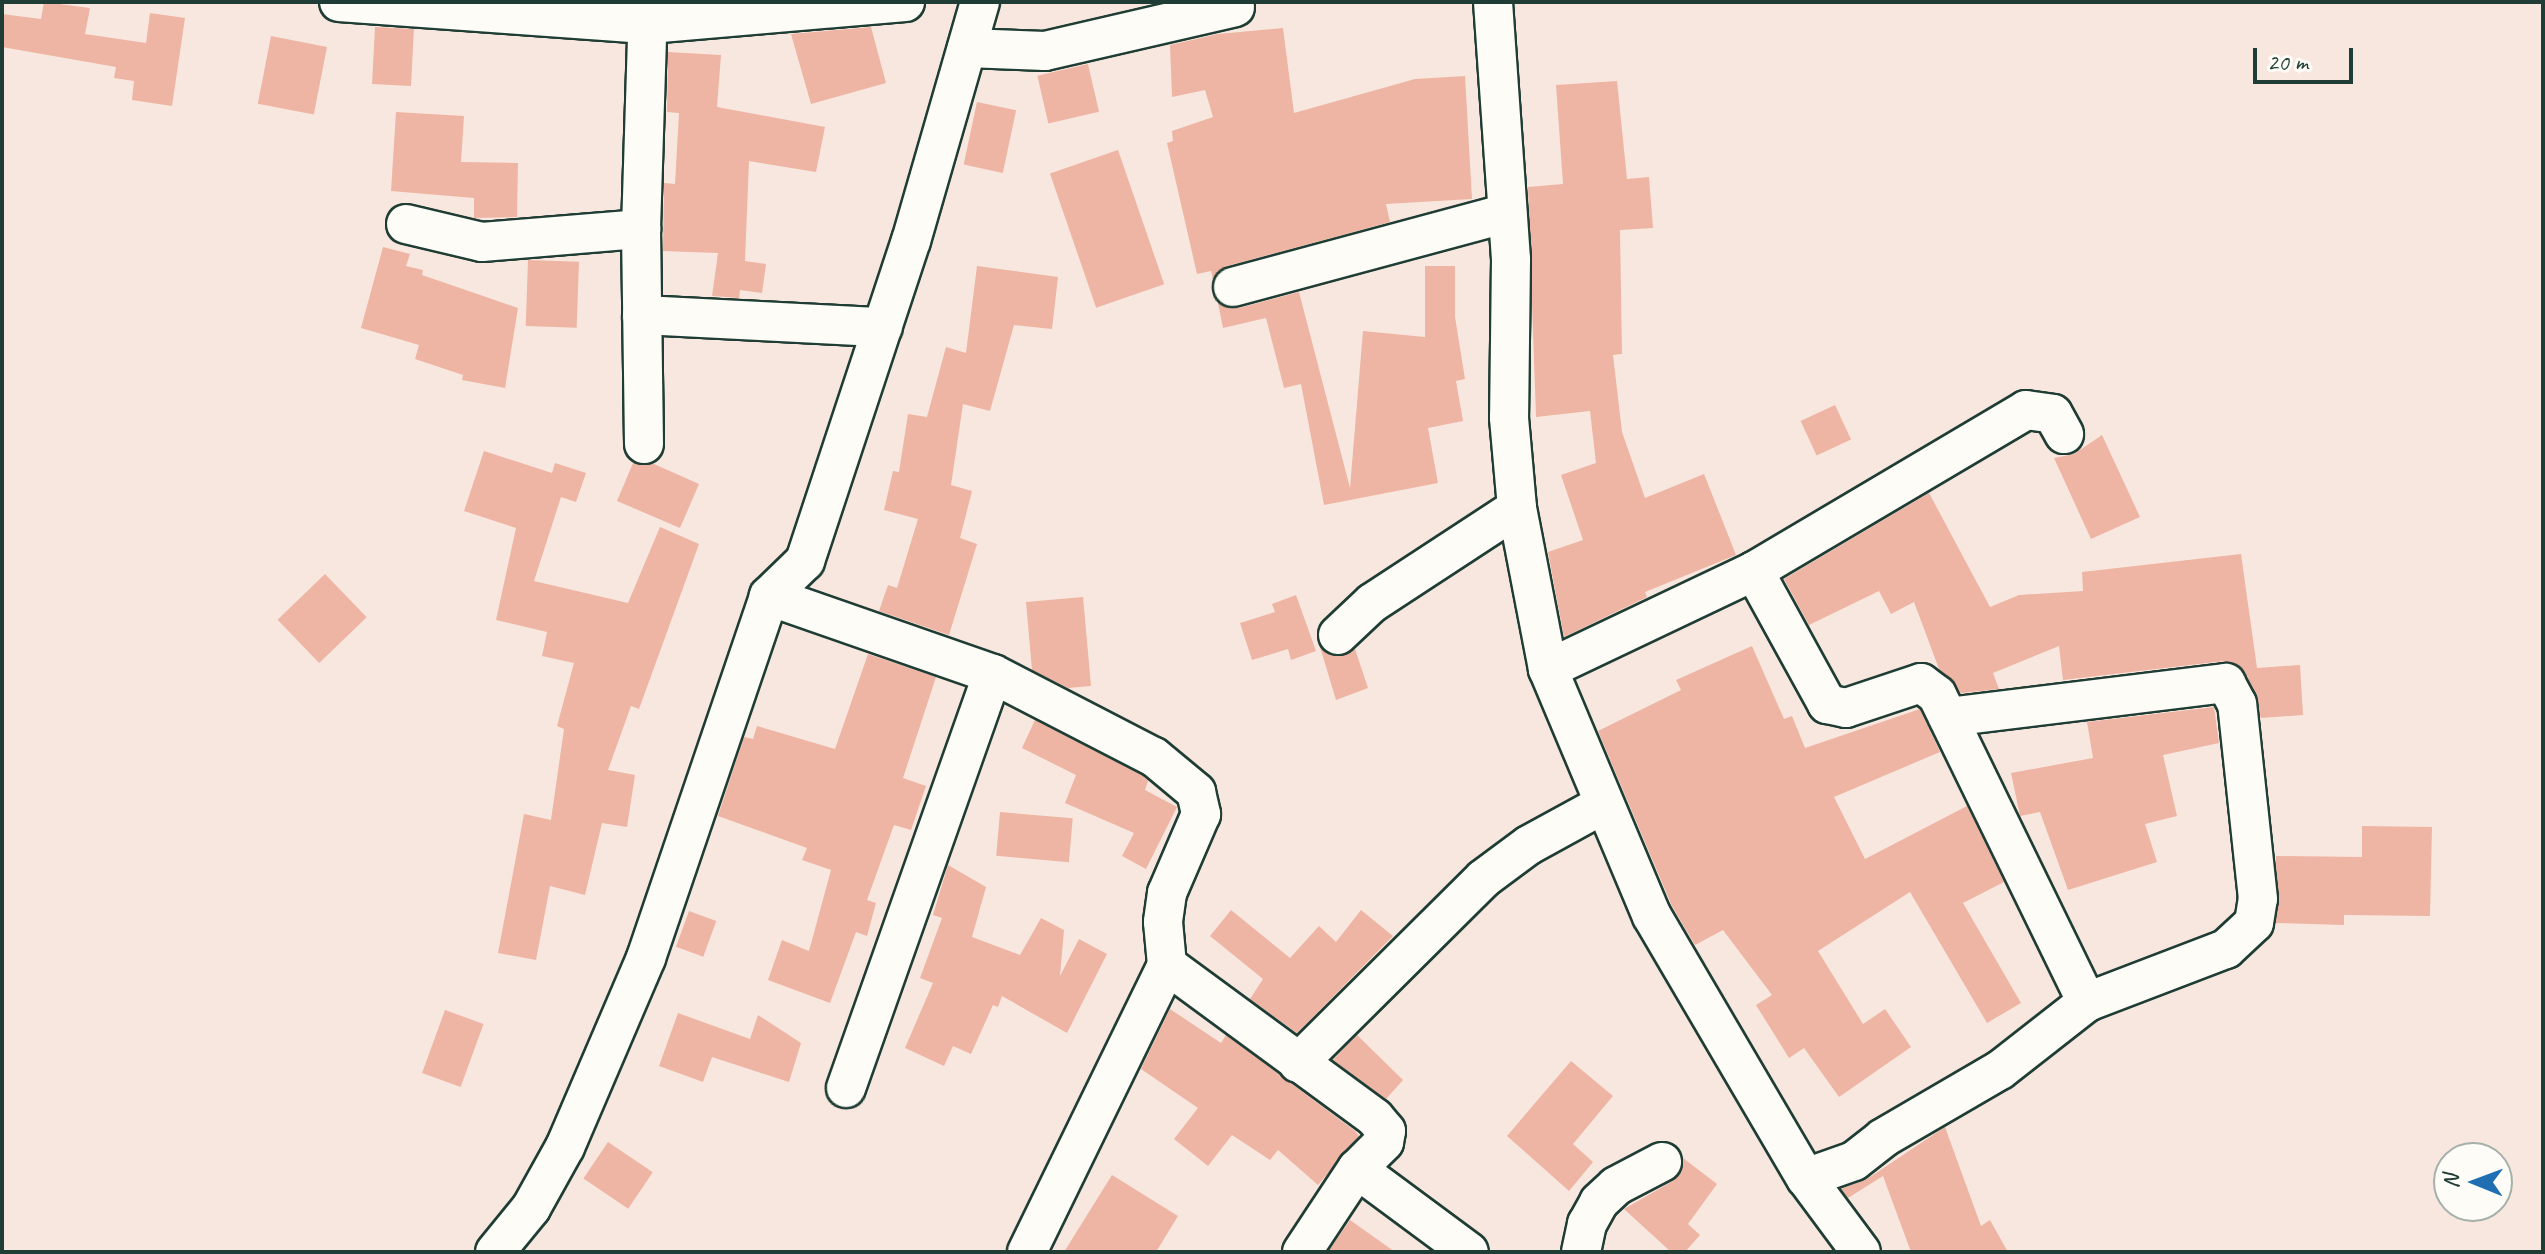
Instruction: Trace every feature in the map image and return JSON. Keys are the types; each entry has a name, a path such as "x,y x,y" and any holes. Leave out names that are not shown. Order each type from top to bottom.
{"street":[{"path":"339,2 648,13 905,2"},
{"path":"495,1252 531,1208 565,1147 646,958 769,596 805,561 883,327 980,2"},
{"path":"1493,2 1507,213 1509,418 1517,508 1548,669 1602,805 1652,916 1806,1178 1861,1252"},
{"path":"967,48 1045,51 1235,7"},
{"path":"644,444 641,229 648,13"},
{"path":"1233,287 1507,213"},
{"path":"406,224 482,242 641,229"},
{"path":"642,315 883,327"},
{"path":"1548,669 1754,571 2026,410 2053,414 2064,434"},
{"path":"1338,635 1372,603 1517,508"},
{"path":"1754,571 1827,704 1846,708 1921,683 1937,695 2087,1002"},
{"path":"769,596 993,674 1154,757 1200,798 1201,814 1167,893 1163,922 1167,965 1027,1252"},
{"path":"846,1088 993,674"},
{"path":"1806,1178 1854,1161 1883,1138 2000,1070 2087,1002 2226,949 2254,923 2258,899 2233,691 2215,681 1948,717"},
{"path":"1298,1063 1483,879 1529,845 1602,805"},
{"path":"1167,965 1375,1118 1386,1131 1384,1142 1357,1169 1302,1252"},
{"path":"1581,1252 1587,1224 1599,1202 1616,1186 1662,1162"},
{"path":"1357,1169 1469,1252"}],"building":[{"path":"44,2 90,8 85,34 146,43 150,13 185,18 172,106 132,100 134,81 114,78 116,67 2,47 2,14 41,19"},
{"path":"375,27 414,29 411,86 372,84"},
{"path":"871,27 886,83 811,104 791,34"},
{"path":"1283,28 1294,113 1415,79 1465,76 1472,199 1386,204 1390,222 1227,266 1213,279 1211,271 1197,274 1167,143 1173,141 1172,131 1213,117 1205,90 1172,97 1170,45 1218,34"},
{"path":"271,36 327,47 314,115 258,104"},
{"path":"668,52 721,55 717,107 825,127 816,172 749,161 745,261 766,264 762,293 740,290 739,298 712,296 718,253 663,251 664,183 675,184 679,113 667,112"},
{"path":"1088,64 1099,112 1048,123 1037,76"},
{"path":"1617,81 1627,179 1649,177 1653,228 1620,230 1622,354 1613,355 1622,432 1645,498 1704,474 1736,555 1645,592 1647,597 1564,637 1548,552 1583,540 1561,475 1596,463 1590,411 1536,417 1528,187 1563,184 1556,85"},
{"path":"977,102 1016,110 1003,173 964,165"},
{"path":"396,112 464,116 461,162 518,163 517,217 474,218 474,198 391,191"},
{"path":"1118,150 1164,284 1096,308 1050,173"},
{"path":"383,247 410,254 406,266 423,270 422,275 518,308 505,388 462,380 463,375 415,359 419,345 361,328"},
{"path":"528,260 579,262 577,328 526,326"},
{"path":"977,266 1058,277 1052,329 1014,325 990,411 963,404 951,485 972,491 960,538 977,544 949,635 879,611 888,585 897,588 918,519 884,510 893,471 899,472 908,414 927,417 946,347 966,353"},
{"path":"1425,266 1455,266 1455,317 1465,379 1456,381 1463,421 1428,428 1438,483 1324,505 1301,384 1284,388 1266,318 1223,328 1218,303 1239,308 1299,292 1350,488 1363,331 1425,337"},
{"path":"1835,405 1851,439 1817,455 1801,421"},
{"path":"2102,435 2140,517 2091,539 2054,458 2074,454"},
{"path":"484,451 552,473 555,463 586,473 576,502 561,497 534,581 628,603 660,527 699,544 639,709 631,706 608,770 635,775 627,827 602,823 585,895 550,886 536,960 498,953 524,814 551,820 564,729 557,726 574,663 542,656 547,632 496,620 516,528 464,511"},
{"path":"633,463 654,464 699,484 680,528 617,501"},
{"path":"1929,493 1990,607 2019,595 2083,591 2082,572 2241,554 2257,668 2300,665 2303,715 2261,718 2245,673 2224,661 2063,680 2059,646 1993,673 1999,689 1961,693 1939,669 1914,602 1891,614 1879,591 1809,625 1784,579"},
{"path":"325,574 367,617 319,663 278,620"},
{"path":"1296,595 1316,651 1291,660 1288,649 1252,660 1240,623 1275,612 1272,604"},
{"path":"1083,597 1091,686 1068,688 1032,670 1026,602"},
{"path":"1752,646 1784,719 1792,716 1805,748 1920,709 1940,752 1834,797 1865,859 1967,806 2004,882 1963,903 2021,1003 1987,1023 1910,892 1818,951 1863,1024 1885,1009 1911,1047 1839,1097 1804,1048 1789,1058 1756,1005 1772,995 1723,930 1695,945 1672,906 1598,731 1681,690 1676,680"},
{"path":"1320,647 1332,656 1355,649 1368,688 1336,700"},
{"path":"868,654 936,677 903,778 926,786 911,830 894,825 867,900 876,903 867,936 856,932 830,1003 768,980 782,940 809,951 831,870 802,860 807,848 718,816 744,737 753,739 757,726 835,749"},
{"path":"2214,707 2219,743 2163,755 2177,816 2145,824 2157,862 2068,890 2040,812 2020,816 2011,773 2093,758 2087,722"},
{"path":"1035,720 1142,775 1148,781 1145,790 1177,807 1146,869 1122,856 1134,833 1065,803 1076,775 1022,748"},
{"path":"1000,812 1073,818 1069,862 996,856"},
{"path":"2362,826 2432,827 2430,916 2344,915 2344,925 2276,923 2276,856 2362,857"},
{"path":"948,865 986,887 972,937 1020,955 1041,918 1064,930 1060,976 1079,939 1107,954 1067,1033 1002,996 998,1007 993,1005 971,1054 953,1046 944,1066 905,1048 933,983 920,978 942,918 933,915"},
{"path":"1231,910 1290,958 1319,926 1336,942 1361,910 1393,936 1297,1033 1250,999 1263,979 1210,936"},
{"path":"689,911 716,921 703,957 676,947"},
{"path":"1170,1009 1221,1043 1226,1035 1355,1131 1359,1136 1318,1185 1278,1150 1270,1160 1232,1135 1208,1166 1174,1139 1198,1108 1141,1069"},
{"path":"445,1010 484,1024 461,1087 422,1073"},
{"path":"678,1013 750,1039 758,1015 801,1043 789,1082 712,1057 703,1082 659,1066"},
{"path":"1357,1035 1403,1080 1386,1099 1333,1060"},
{"path":"1571,1061 1613,1096 1573,1144 1593,1162 1569,1191 1507,1136"},
{"path":"1945,1127 1981,1226 1990,1220 2008,1252 1911,1252 1883,1176 1848,1198 1841,1189 1867,1179"},
{"path":"608,1142 653,1172 628,1209 583,1178"},
{"path":"1683,1158 1717,1184 1688,1224 1700,1235 1685,1252 1671,1252 1624,1209 1673,1181 1681,1173"},
{"path":"1112,1175 1178,1216 1156,1252 1064,1252"},
{"path":"1350,1220 1395,1252 1328,1252"}]}
